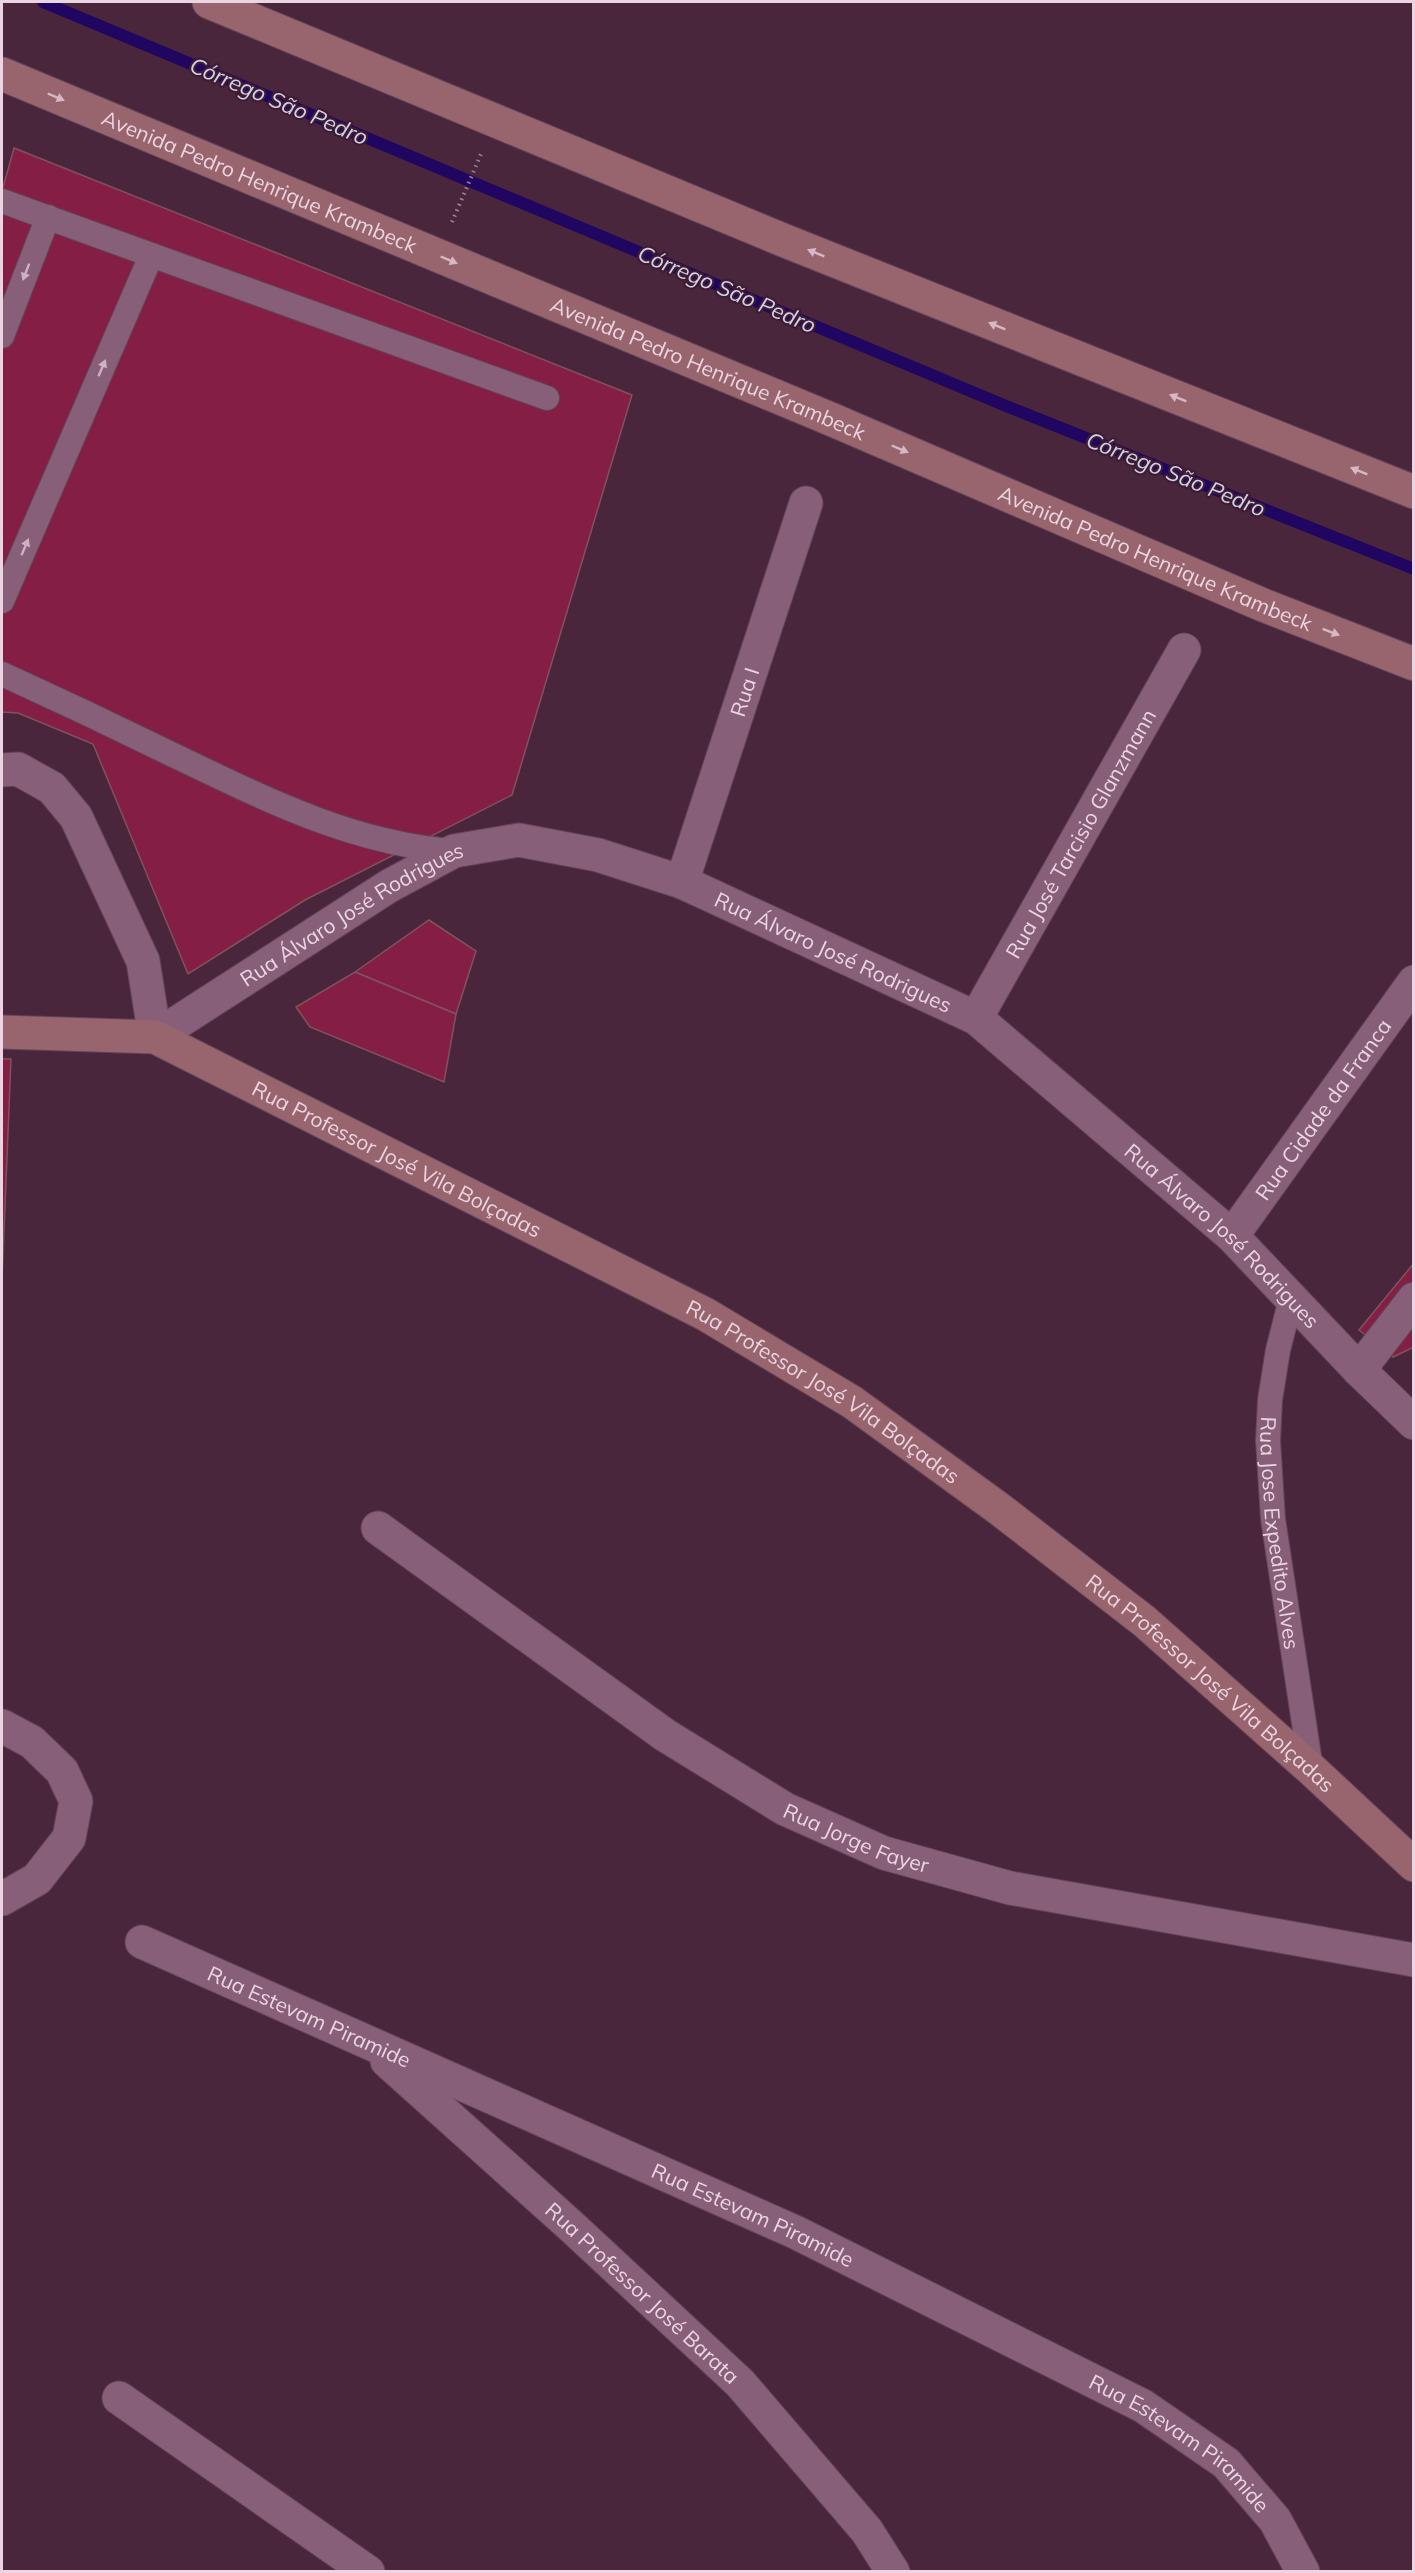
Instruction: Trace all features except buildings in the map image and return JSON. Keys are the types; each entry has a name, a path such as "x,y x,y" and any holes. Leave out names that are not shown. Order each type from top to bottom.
{"main road":[{"path":"209,2 783,240 1413,492"},
{"name":"Avenida Pedro Henrique Krambeck","path":"2,74 822,416 1263,605 1413,664"},
{"path":"2,1032 155,1037"},
{"name":"Rua Professor José Vila Bolçadas","path":"155,1037 705,1314 852,1402 998,1508 1144,1621 1311,1769 1413,1865"}],"street":[{"name":"Rua I","path":"682,882 806,503"},
{"name":"Rua José Tarcisio Glanzmann","path":"975,1018 1184,650"},
{"path":"2,770 18,769 52,788 76,817 143,961 155,1037"},
{"name":"Rua Álvaro José Rodrigues","path":"155,1037 388,886 454,851 519,840 598,855 682,882 975,1018 1232,1236 1359,1370 1413,1423"},
{"name":"Rua Cidade da Franca","path":"1232,1236 1413,982"},
{"path":"1359,1370 1413,1299"},
{"name":"Rua Jorge Fayer","path":"378,1528 665,1735 785,1809 884,1853 1010,1888 1413,1960"},
{"path":"2,1726 32,1742 62,1771 76,1801 69,1838 37,1879 2,1899"},
{"name":"Rua Estevam Piramide","path":"142,1942 795,2232 1143,2406 1226,2463 1275,2520 1303,2571"},
{"name":"Rua Professor José Barata","path":"363,2040 562,2218 740,2383 867,2531 893,2571"},
{"path":"119,2398 368,2571"}],"lane":[{"path":"2,201 547,398"},
{"path":"2,336 48,217"},
{"path":"2,601 151,256"},
{"path":"2,674 223,779 311,818 374,839 423,849 454,851"},
{"name":"Rua Jose Expedito Alves","path":"1291,1299 1275,1370 1268,1441 1273,1519 1311,1769"}],"path":[{"path":"454,216 481,153"}],"waterway":[{"name":"Córrego São Pedro","path":"43,2 1006,406 1414,569"}]}
